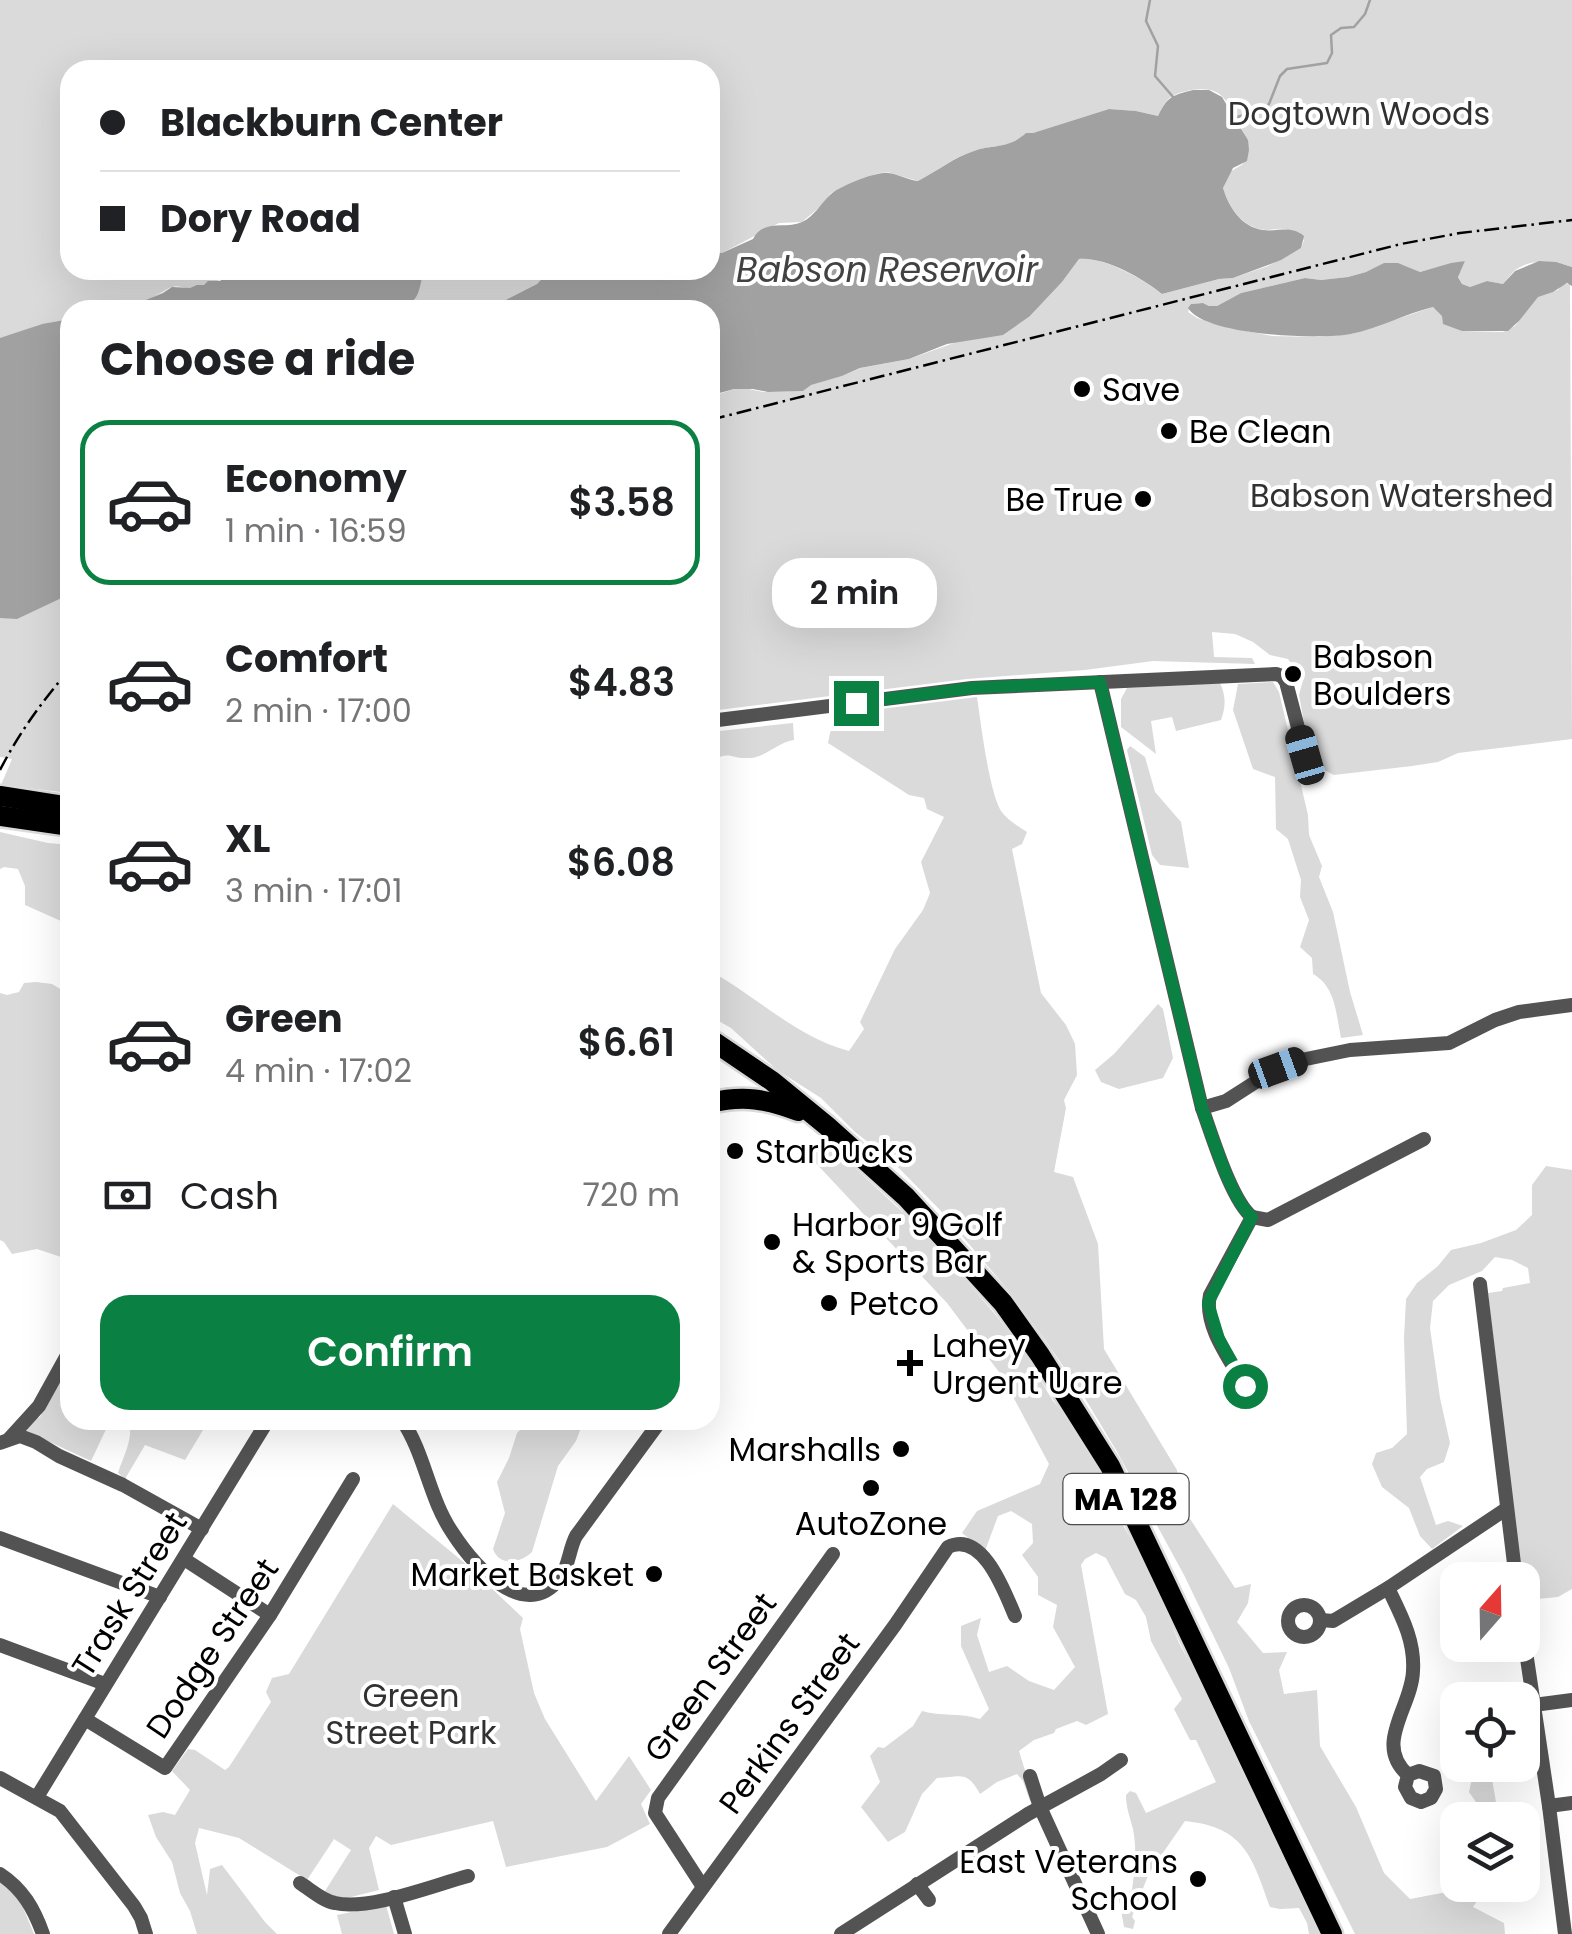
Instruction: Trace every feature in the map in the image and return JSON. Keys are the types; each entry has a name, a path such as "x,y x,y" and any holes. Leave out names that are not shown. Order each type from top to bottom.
{"highway":[{"path":"0,796 60,805"},
{"path":"0,816 60,825"},
{"name":"MA 128","path":"720,1045 827,1126 906,1197 1003,1303 1040,1354 1110,1466 1332,1934"},
{"path":"720,1102 736,1098 774,1102 827,1126"}],"street":[{"path":"720,720 972,688 1282,676 1292,699 1311,777"},
{"path":"1100,682 1202,1108 1245,1211 1252,1217 1268,1220 1424,1139"},
{"path":"1202,1108 1226,1101 1278,1068 1301,1060 1350,1050 1449,1043 1519,1012 1572,1005"},
{"path":"1245,1386 1219,1339 1208,1303 1252,1217"},
{"path":"1480,1284 1514,1562"},
{"path":"4,1441 38,1406 60,1368"},
{"name":"Trask Street","path":"37,1797 262,1430"},
{"path":"407,1430 451,1532 491,1578 510,1592 523,1595 543,1591 561,1577 576,1536 654,1430"},
{"path":"4,1441 20,1436 36,1442 202,1529"},
{"name":"Dodge Street","path":"85,1719 165,1768 270,1615 352,1479"},
{"path":"1321,1620 1333,1621 1388,1588 1506,1508"},
{"path":"0,1538 160,1597"},
{"name":"Perkins Street","path":"669,1934 948,1547 963,1544 991,1564 1014,1616"},
{"name":"Green Street","path":"704,1887 655,1813 658,1798 833,1554"},
{"path":"184,1559 270,1615"},
{"path":"1388,1588 1410,1634 1412,1647 1412,1686 1398,1715 1393,1745 1396,1760 1408,1776"},
{"path":"0,1645 105,1684"},
{"path":"1540,1704 1572,1700"},
{"path":"1540,1745 1566,1904 1564,1934"},
{"path":"840,1934 1121,1760"},
{"path":"1030,1776 1040,1807 1098,1934"},
{"path":"0,1778 60,1811 71,1822 134,1906 146,1934"},
{"path":"1549,1806 1572,1803"},
{"path":"0,1874 30,1903 43,1934"},
{"path":"300,1883 329,1902 370,1903 468,1876"},
{"path":"917,1884 928,1900"},
{"path":"394,1897 405,1934"}],"green space":[{"name":"Babson Watershed","path":"0,0 1572,0 1572,267 1535,262 1514,271 1503,284 1487,281 1470,287 1462,284 1458,276 1465,261 1419,272 1403,265 1384,264 1348,277 1305,278 1241,293 1217,306 1191,304 1188,312 1221,326 1272,336 1317,337 1352,334 1433,307 1462,331 1503,332 1515,326 1538,296 1570,284 1572,739 1458,753 1438,762 1334,775 1316,766 1310,756 1299,695 1303,680 1288,659 1270,655 1235,634 1212,632 1214,657 1252,658 1255,664 1153,661 720,710 720,394 744,388 763,392 803,391 861,368 909,359 1030,316 1079,259 1111,265 1162,294 1233,278 1268,266 1301,248 1304,240 1294,233 1251,226 1229,203 1223,188 1230,172 1243,164 1248,140 1231,108 1213,91 1201,89 1171,97 1158,116 1109,109 1026,133 1006,144 966,154 918,181 887,172 876,174 831,193 802,222 779,223 722,253 720,60 60,60 60,280 219,280 192,289 176,286 148,300 60,300 60,321 38,325 0,341"},
{"path":"421,280 541,280 506,300 413,300"},
{"path":"60,595 60,792 1,785 12,759 0,757 0,614"},
{"path":"1273,682 1279,692 1308,815 1309,835 1322,866 1319,877 1333,912 1363,1035 1341,1038 1331,994 1313,974 1312,958 1300,947 1309,920 1288,839 1276,829 1275,777 1253,769 1233,710 1238,684"},
{"path":"1220,683 1225,702 1221,720 1176,731 1172,717 1151,721 1156,754 1121,727 1121,699 1127,688"},
{"path":"977,697 997,801 1006,817 1027,832 1022,844 1012,849 1041,993 1066,1025 1075,1044 1077,1075 1064,1100 1066,1108 1054,1172 1073,1177 1098,1244 1104,1349 1177,1470 1183,1508 1235,1588 1251,1584 1248,1603 1237,1622 1263,1653 1287,1652 1279,1670 1284,1694 1317,1690 1320,1746 1356,1807 1384,1873 1410,1899 1440,1893 1440,1902 1476,1902 1473,1907 1504,1923 1505,1934 1355,1934 1249,1721 1229,1668 1184,1575 1116,1450 1045,1340 940,1210 892,1161 821,1098 777,1070 720,1022 720,977 794,1026 849,1051 864,1029 860,1022 895,949 923,910 930,893 921,862 944,817 927,809 924,798 909,795 828,743 833,719 841,714"},
{"path":"793,723 794,740 749,758 720,757 720,731"},
{"path":"1130,746 1145,757 1155,792 1181,822 1189,868 1160,865 1152,855 1127,750"},
{"path":"0,832 60,844 60,921 25,905 25,886 18,869 0,869"},
{"path":"24,983 52,984 60,989 60,1257 37,1249 12,1254 0,1240 0,993 19,992"},
{"path":"1158,1004 1163,1009 1173,1058 1163,1078 1119,1089 1101,1082 1095,1070"},
{"path":"824,1139 926,1234 994,1313 1024,1352 1053,1401 1071,1421 1146,1564 1180,1645 1221,1718 1323,1934 1309,1934 1299,1908 1270,1907 1251,1859 1233,1837 1205,1824 1185,1821 1149,1873 1132,1917 1133,1929 1124,1927 1119,1899 1132,1890 1135,1860 1126,1795 1130,1791 1136,1793 1146,1813 1216,1782 1196,1740 1190,1740 1174,1709 1182,1699 1151,1641 1146,1617 1136,1600 1125,1594 1106,1558 1096,1553 1081,1565 1108,1714 1086,1725 1077,1721 1056,1729 1019,1751 1034,1800 1030,1801 1017,1774 980,1794 967,1778 937,1778 922,1794 905,1832 888,1842 861,1807 880,1782 870,1756 913,1726 922,1711 980,1719 989,1709 961,1646 961,1626 981,1618 977,1635 989,1672 1007,1666 1029,1681 1054,1690 1075,1667 1053,1627 1057,1605 1038,1595 1038,1577 1022,1555 1033,1543 1032,1524 1011,1511 998,1516 985,1551 962,1533 977,1511 1040,1484 1049,1464 1002,1376 947,1303 811,1158"},
{"path":"1546,1166 1572,1170 1572,1589 1558,1597 1540,1599 1540,1562 1520,1562 1507,1498 1488,1293 1530,1283 1528,1268 1495,1257 1482,1271 1449,1285 1433,1301 1430,1328 1450,1443 1444,1462 1427,1469 1420,1477 1436,1525 1448,1521 1463,1526 1432,1549 1420,1536 1409,1508 1382,1487 1372,1464 1376,1453 1392,1448 1407,1434 1406,1299 1451,1250 1516,1230 1532,1215 1532,1185"},
{"path":"60,1380 60,1430 106,1430 91,1461 24,1430 30,1421 40,1417"},
{"path":"130,1430 203,1430 185,1460 145,1445 125,1479 118,1473"},
{"path":"580,1430 558,1466 532,1552 516,1561 505,1561 493,1549 505,1513 497,1482 517,1433"},
{"name":"Green Street Park","path":"393,1504 523,1618 520,1629 534,1693 545,1719 596,1801 629,1756 651,1790 641,1804 650,1824 607,1847 506,1867 493,1821 391,1845 376,1836 369,1848 379,1890 339,1900 325,1891 351,1850 334,1839 307,1880 239,1838 199,1828 195,1843 207,1895 210,1869 222,1865 277,1934 197,1934 172,1862 148,1815 175,1815 190,1790 172,1771 188,1749 225,1770 229,1767 271,1702 266,1692 272,1678 289,1674"},
{"path":"1471,1782 1492,1782 1495,1802 1476,1802 1469,1792"},
{"path":"0,1882 20,1900 34,1934 0,1934"},
{"path":"386,1905 394,1934 342,1934 337,1915"}],"water":[{"name":"Babson Reservoir","path":"1209,90 1222,97 1248,140 1249,150 1247,161 1233,168 1223,188 1229,202 1248,225 1304,236 1301,248 1233,278 1162,294 1123,270 1100,261 1079,259 1030,316 1003,335 947,344 909,359 860,368 803,391 734,389 720,393 720,300 506,300 541,280 720,280 720,253 753,239 763,229 802,222 834,192 858,180 888,173 918,181 967,154 1109,109 1158,116 1171,98"},
{"path":"1465,261 1458,277 1470,287 1487,281 1503,284 1515,271 1539,261 1572,267 1572,286 1567,283 1538,297 1508,331 1462,331 1443,324 1442,316 1433,307 1351,334 1290,336 1216,325 1188,308 1203,303 1217,306 1241,293 1305,278 1348,277 1384,263 1398,263 1420,272"},
{"path":"421,280 413,300 146,300 172,287 190,288 220,281"},
{"path":"60,321 60,599 17,619 0,618 0,338"}],"waterway":[{"path":"1150,0 1146,21 1158,46 1155,76 1174,98"},
{"path":"1231,119 1269,104 1280,76 1287,69 1327,63 1332,53 1331,35 1341,28 1354,27 1370,0"}],"railway":[{"path":"720,417 1401,244 1572,220"},
{"path":"0,770 32,717 60,681"}],"place":[{"name":"Save","path":"1082,389"},
{"name":"Be Clean","path":"1169,431"},
{"name":"Be True","path":"1143,499"},
{"name":"Babson Boulders","path":"1293,674"},
{"name":"Starbucks","path":"735,1151"},
{"name":"Harbor 9 Golf & Sports Bar","path":"772,1242"},
{"name":"Petco","path":"829,1303"},
{"name":"Lahey Urgent Uare","path":"910,1363"},
{"name":"Marshalls","path":"901,1449"},
{"name":"AutoZone","path":"871,1488"},
{"name":"Market Basket","path":"654,1574"},
{"name":"East Veterans School","path":"1198,1879"}],"route":[{"path":"856,703 972,688 1100,682 1202,1108 1224,1166 1245,1211 1252,1217 1208,1303 1219,1339 1245,1386"}],"park label":[{"name":"Dogtown Woods","path":"1359,113"}]}
